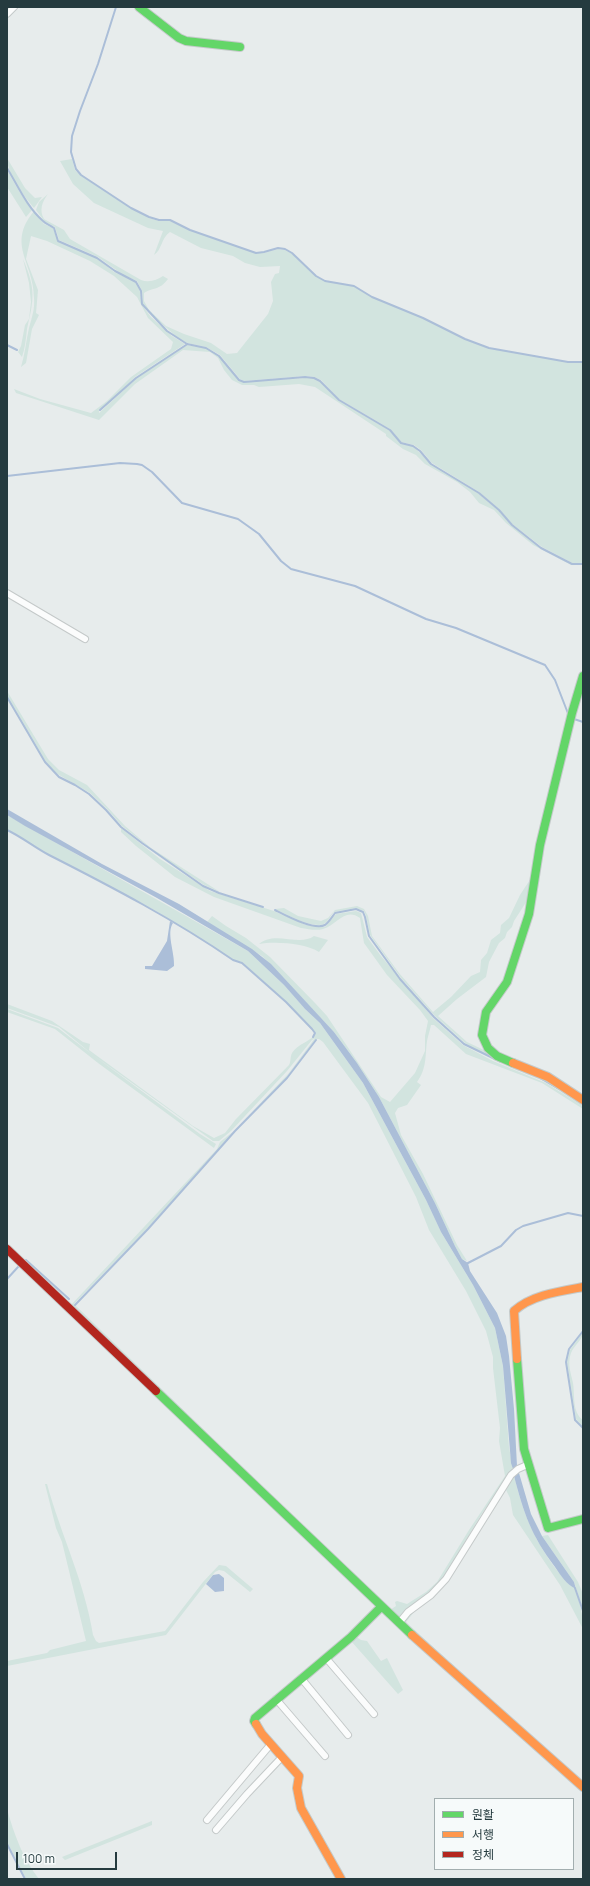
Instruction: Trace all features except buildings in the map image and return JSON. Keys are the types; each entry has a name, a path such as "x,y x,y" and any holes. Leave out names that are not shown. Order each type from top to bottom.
{"street":[{"path":"7,14 14,7"},
{"path":"139,7 179,38 186,41 240,47"},
{"path":"7,593 85,639"},
{"path":"583,676 572,713 541,839 529,914 507,982 486,1012 482,1036 488,1048 497,1056 548,1077 583,1100"},
{"path":"7,1249 381,1607 583,1787"},
{"path":"583,1287 553,1293 520,1305 514,1311 521,1420 528,1465 548,1528 583,1519"},
{"path":"399,1623 408,1612 430,1595 446,1579 511,1475 518,1469 528,1465"},
{"path":"341,1879 301,1808 297,1788 299,1776 271,1744 254,1721 255,1718 276,1699 351,1637 381,1607"},
{"path":"326,1658 374,1714"},
{"path":"301,1678 348,1735"},
{"path":"276,1699 325,1756"},
{"path":"207,1820 271,1744"},
{"path":"216,1830 282,1757"}],"shaded area":[{"path":"7,158 25,188 35,198 42,197 34,208 13,178"},
{"path":"72,159 75,170 80,175 149,218 159,221 170,221 190,230 256,253 264,253 278,249 285,250 291,253 316,276 325,281 354,286 372,297 423,318 465,339 489,348 567,362 583,362 583,563 572,563 542,547 512,524 499,509 479,492 432,463 421,450 414,445 401,442 390,429 339,399 321,380 314,377 305,376 244,381 240,379 220,355 206,347 187,343 178,338 153,316 143,304 142,291 137,281 123,275 98,257 59,240 55,227 45,222 36,210 39,202 48,194 42,206 42,216 44,219 64,230 70,239 141,280 153,281 163,276 168,279 159,287 144,293 144,301 149,310 166,326 211,343 227,354 237,353 268,314 273,301 271,282 275,274 279,273 280,266 260,267 245,263 233,256 201,248 170,232 165,237 157,253 154,255 163,231 148,228 94,203 73,184 60,161"},
{"path":"7,170 32,210 26,217 7,187"},
{"path":"34,211 44,224 53,228 58,241 97,258 114,272 136,282 140,291 142,305 151,317 172,336 185,344 135,377 108,404 99,410 99,413 137,378 187,345 206,348 219,356 239,380 244,382 314,378 320,381 338,400 389,430 401,443 413,446 431,464 478,493 498,510 511,525 541,549 572,565 583,566 571,565 533,545 506,523 494,510 479,503 470,492 457,482 425,464 416,455 403,449 386,436 386,434 315,387 299,384 259,387 254,385 242,385 232,380 224,370 218,358 210,352 183,350 135,384 99,420 16,393 14,389 40,399 91,413 107,401 131,377 171,349 173,342 148,318 137,297 114,276 90,261 47,241 31,236 26,259 38,290 36,313 39,315 32,329 26,363 21,367 34,302 33,285 24,254 22,234 26,223"},
{"path":"23,259 32,286 32,302 25,347 22,357 18,352 21,346 25,325 29,319 31,302 29,283"},
{"path":"7,691 48,759 59,770 87,785 125,826 151,848 220,892 204,885 162,857 122,826 90,793 54,772 46,762 7,695"},
{"path":"7,815 248,951 284,985 305,1009 320,1023 363,1083 426,1200 441,1232 473,1285 495,1328 503,1366 509,1447 513,1469 481,1515 441,1583 399,1618 395,1617 71,1305 217,1149 220,1142 234,1131 289,1073 315,1038 287,1071 231,1131 219,1141 213,1141 93,1055 59,1027 7,1008 7,1004 52,1021 83,1042 90,1044 89,1050 193,1126 214,1138 225,1133 236,1119 289,1065 291,1055 294,1050 316,1033 286,1002 242,962 233,960 156,911 49,855 7,829","holes":["316,1039 323,1042 368,1103 416,1197 429,1230 466,1291 486,1331 493,1357 500,1428 499,1441 505,1476 437,1582 426,1592 407,1604 397,1601 395,1602 396,1606 390,1610 74,1304 147,1229 234,1131 286,1078"]},
{"path":"121,828 160,859 210,891 274,911 306,925 325,927 336,914 356,911 361,913 367,937 381,956 433,1018 463,1045 493,1061 546,1083 583,1106 583,1109 542,1083 466,1054 434,1025 431,1025 427,1041 424,1067 417,1082 421,1085 407,1105 398,1108 395,1113 401,1135 423,1174 457,1245 467,1261 462,1259 455,1246 435,1203 379,1097 357,1063 334,1032 262,956 207,922 212,916 246,938 270,957 327,1016 381,1097 390,1102 415,1073 425,1051 425,1036 428,1021 420,1010 387,975 364,943 360,918 355,915 345,916 328,927 318,930 301,928 214,897 175,877 136,846 121,832"},
{"path":"533,875 530,896 514,921 512,927 507,932 505,938 499,943 489,962 486,977 457,999 438,1016 467,1042 547,1080 476,1050 465,1043 435,1016 401,978 370,935 364,911 356,908 334,912 324,924 319,925 306,923 275,909 284,908 298,916 321,921 328,918 335,910 357,906 364,909 368,916 372,936 399,973 433,1012 451,997 471,976 480,972 481,960 487,953 491,940 500,933 501,925 509,918 520,895"},
{"path":"314,936 328,940 319,952 298,945 273,943 259,944 272,938 301,940"},
{"path":"7,1009 58,1028 200,1134 216,1144 214,1148 98,1063 55,1029 7,1012"},
{"path":"583,1332 582,1338 574,1347 569,1361 577,1413 583,1420 583,1427 576,1419 567,1362 570,1350"},
{"path":"514,1476 525,1514 535,1535 556,1569 567,1582 575,1588 581,1608 583,1629 560,1585 513,1515 510,1498 506,1490 453,1573 445,1583"},
{"path":"45,1484 47,1484 79,1578 93,1635 99,1643 165,1631 203,1582 219,1565 226,1566 253,1589 250,1592 224,1571 219,1570 215,1572 166,1635 7,1666 7,1661 47,1653 50,1650 86,1641 62,1542 56,1528"},
{"path":"548,1535 578,1582 583,1594 583,1610 574,1582 542,1536"},
{"path":"445,1583 437,1593 414,1612 406,1622 583,1782 583,1785 404,1625 405,1619"},
{"path":"355,1636 361,1640 367,1641 381,1661 387,1658 403,1690 398,1694 351,1641"},
{"path":"7,1809 20,1846 28,1863 39,1879 26,1879 7,1842"},
{"path":"152,1821 152,1825 65,1860 62,1857"}],"water":[{"path":"7,809 102,864 179,904 252,949 271,964 334,1032 357,1063 379,1097 435,1203 462,1259 468,1263 470,1271 497,1313 506,1336 509,1356 517,1466 513,1469 511,1463 503,1366 495,1328 473,1285 441,1232 426,1200 363,1083 320,1023 305,1009 284,985 248,951 157,898 25,826 7,815"},
{"path":"170,921 173,923 170,932 174,966 167,971 145,969 145,966 152,966 167,941"},
{"path":"519,1473 531,1514 542,1536 574,1582 576,1589 569,1585 562,1577 534,1534 525,1513 514,1476"},
{"path":"219,1574 224,1578 224,1591 215,1592 206,1584 213,1575"}],"waterway":[{"path":"116,7 98,64 72,136 71,152 76,169 81,175 131,208 149,217 159,220 170,220 190,230 256,253 278,248 285,249 292,253 316,276 325,281 354,286 372,297 423,318 465,339 489,348 568,362 583,362"},
{"path":"7,168 32,209 44,222 54,228 58,241 97,258 115,271 136,282 141,291 142,304 167,331 187,344 206,348 219,356 239,380 244,382 305,377 314,378 320,381 339,400 390,430 401,443 413,446 420,451 431,464 479,493 499,510 512,525 541,548 572,564 583,564"},
{"path":"7,345 17,350"},
{"path":"100,410 136,378 186,345"},
{"path":"7,476 120,463 142,465 152,472 182,503 238,519 259,534 281,561 291,569 355,586 426,619 456,628 545,665 555,680 569,716"},
{"path":"7,697 45,762 59,777 89,794 121,827 203,886 219,893 263,907"},
{"path":"574,719 583,722"},
{"path":"7,830 49,855 143,904 189,931 233,960 242,963 286,1002 312,1029 315,1033 313,1037"},
{"path":"275,910 292,919 314,926 325,925 335,913 356,909 363,912 369,936 400,979 434,1017 464,1044 501,1062"},
{"path":"75,1305 148,1229 235,1131 287,1078 316,1040"},
{"path":"540,1078 559,1089"},
{"path":"468,1263 501,1246 516,1230 523,1226 568,1213 583,1216"},
{"path":"26,1260 69,1299"},
{"path":"7,1279 18,1267"},
{"path":"583,1331 569,1349 566,1362 575,1420 583,1428"},
{"path":"575,1588 583,1611"},
{"path":"7,1844 25,1879"}],"traffic: fast":[{"path":"139,7 179,38 186,41 240,47"},
{"path":"513,1063 497,1056 488,1048 482,1035 486,1012 507,982 529,914 540,845 572,713 583,676"},
{"path":"517,1359 524,1449 548,1528 583,1519"},
{"path":"156,1391 412,1635"},
{"path":"256,1724 254,1721 255,1718 351,1637 381,1607"}],"traffic: slow":[{"path":"513,1063 548,1077 583,1100"},
{"path":"517,1359 514,1311 538,1297 583,1287"},
{"path":"412,1635 583,1787"},
{"path":"256,1724 262,1734 299,1776 297,1788 301,1808 341,1879"}],"traffic: jam":[{"path":"7,1249 156,1391"}]}
